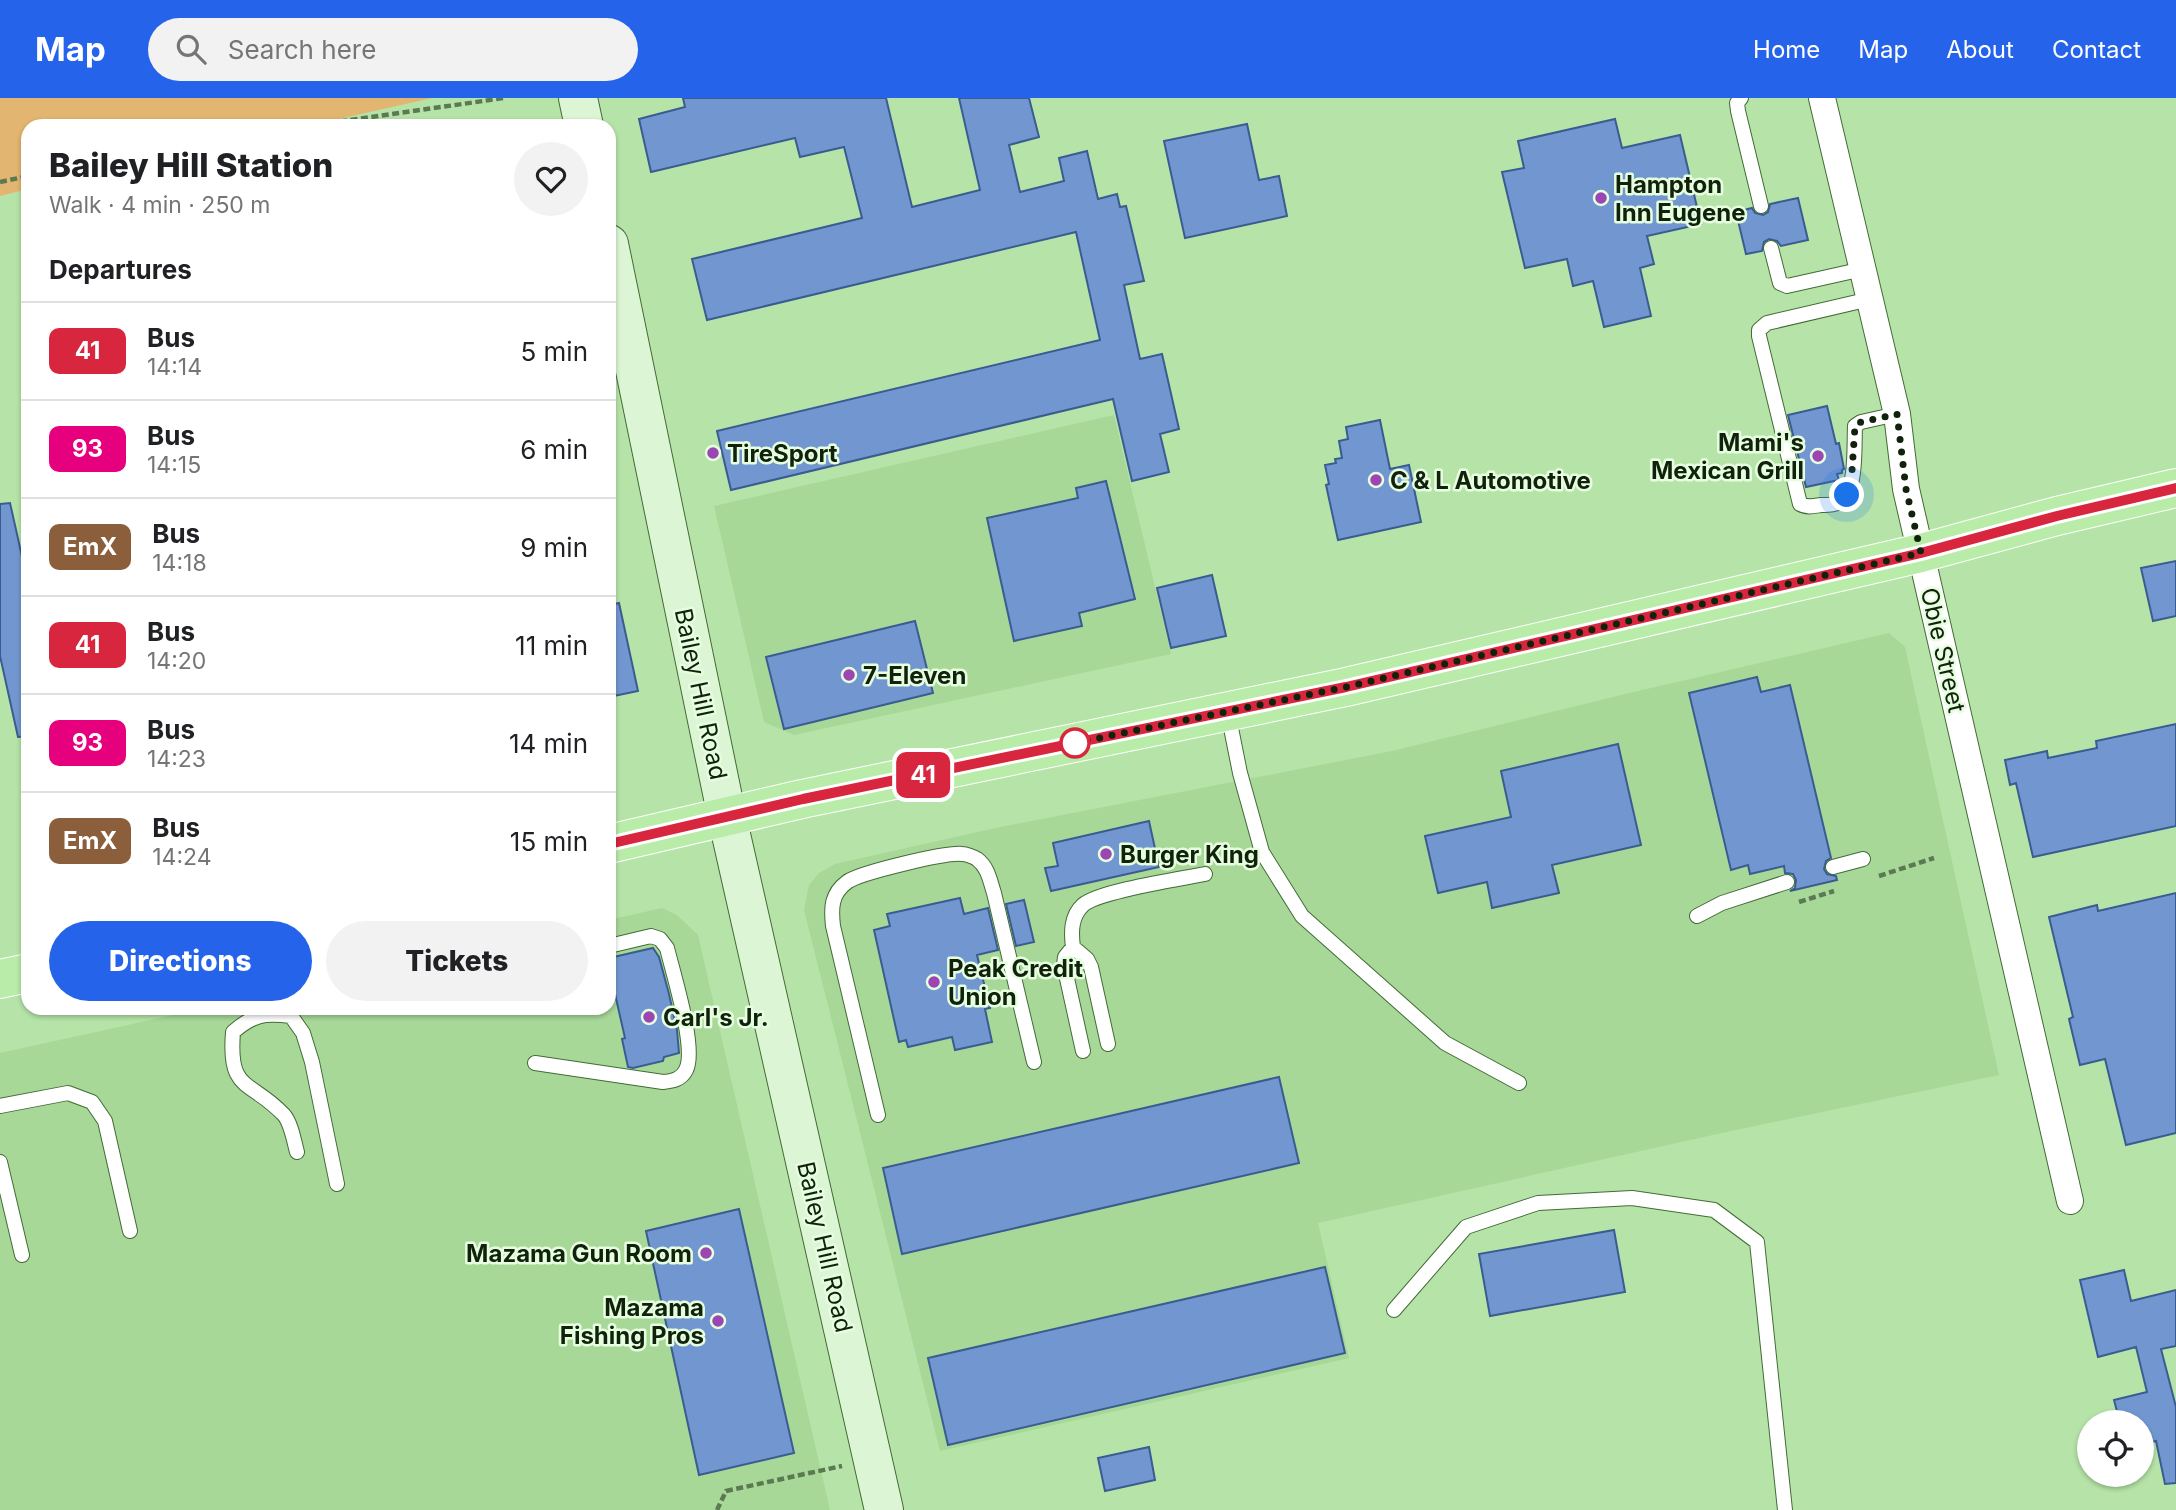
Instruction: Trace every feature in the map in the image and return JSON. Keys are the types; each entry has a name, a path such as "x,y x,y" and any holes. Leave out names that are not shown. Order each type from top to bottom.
{"main road":[{"path":"616,842 803,799 1346,687 1921,553 2057,516 2176,488"},
{"path":"0,979 21,974"}],"street":[{"path":"578,98 582,119"},
{"name":"Obie Street","path":"1822,98 1897,414 1906,489 2070,1201"},
{"name":"Bailey Hill Road","path":"616,278 727,817 884,1510"}],"lane":[{"path":"1741,98 1737,103 1738,111 1760,206"},
{"path":"1771,248 1780,283 1787,286 1863,270"},
{"path":"1870,299 1768,323 1759,330 1800,504 1805,507 1832,504 1845,498 1851,486 1855,426 1861,422 1897,414"},
{"path":"1227,712 1240,774 1262,852 1302,916 1445,1043 1519,1083"},
{"path":"877,1115 833,926 831,906 836,893 848,881 862,875 945,855 962,854 977,859 988,872 994,893 1034,1062"},
{"path":"1833,867 1863,859"},
{"path":"1108,1045 1091,967 1087,959 1073,947 1071,931 1074,918 1081,907 1092,900 1205,874"},
{"path":"1697,916 1722,903 1787,882"},
{"path":"535,1063 663,1082 676,1080 686,1070 690,1046 667,948 660,939 651,936 616,944"},
{"path":"1073,947 1065,957 1064,965 1083,1051"},
{"path":"261,1015 248,1019 233,1032 231,1058 241,1083 286,1117 297,1152"},
{"path":"283,1015 291,1016 303,1033 312,1062 337,1184"},
{"path":"0,1106 68,1093 92,1102 105,1121 130,1231"},
{"path":"0,1162 22,1255"},
{"path":"1394,1310 1466,1227 1538,1203 1632,1198 1714,1210 1757,1242 1785,1510"}],"path":[{"path":"358,119 504,98"},
{"path":"0,183 21,178"},
{"path":"1869,879 1934,858"},
{"path":"1792,905 1844,887"},
{"path":"717,1510 726,1491 873,1459"}],"shaded area":[{"path":"0,98 432,98 339,119 21,119 21,191 0,196"},
{"path":"1114,415 1171,654 794,735 764,722 714,506"},
{"path":"1889,633 1905,647 1999,1075 1722,1133 1318,1223 1349,1358 940,1451 804,910 809,885 819,873 835,864 1000,827 1392,751"},
{"path":"662,908 677,915 698,935 830,1510 0,1510 0,1053 173,1015 616,1015 616,918"}],"building":[{"path":"683,98 886,98 912,207 980,190 959,98 1029,98 1039,137 1009,145 1020,192 1064,181 1059,158 1087,151 1098,199 1117,194 1120,207 1126,206 1144,281 1124,285 1140,359 1162,354 1179,429 1160,434 1169,472 1132,481 1113,399 731,490 717,431 1100,340 1076,232 707,320 692,259 862,218 844,147 800,157 795,138 651,172 639,119 685,107"},
{"name":"Hampton Inn Eugene","path":"1615,119 1622,148 1680,135 1701,224 1647,236 1654,264 1640,268 1651,316 1604,327 1593,281 1573,286 1567,259 1525,268 1502,172 1524,168 1518,141"},
{"path":"1247,124 1259,180 1279,176 1287,216 1185,238 1164,141"},
{"path":"1798,198 1808,240 1781,246 1777,241 1769,239 1764,242 1762,251 1746,254 1736,212 1752,208 1755,213 1763,215 1768,212 1770,204"},
{"name":"Mami's Mexican Grill","path":"1827,406 1844,469 1837,474 1839,480 1806,487 1788,415"},
{"name":"C & L Automotive","path":"1380,420 1390,469 1409,465 1421,522 1338,540 1326,485 1329,484 1325,465 1336,463 1335,459 1342,458 1339,441 1348,439 1346,427"},
{"path":"1106,481 1135,599 1079,613 1082,626 1014,641 987,518 1078,498 1076,488"},
{"path":"10,503 21,552 21,737 18,737 0,656 0,504"},
{"path":"2176,561 2176,616 2153,621 2141,568"},
{"path":"1212,575 1226,636 1171,648 1157,588"},
{"path":"619,603 638,691 616,696 616,604"},
{"name":"7-Eleven","path":"915,621 933,693 784,729 766,657"},
{"path":"1757,677 1761,692 1790,685 1831,858 1826,861 1824,869 1827,874 1836,876 1837,880 1790,891 1795,888 1796,880 1793,874 1785,873 1784,866 1750,874 1748,865 1731,870 1689,693"},
{"path":"2176,724 2176,826 2033,857 2016,783 2010,785 2005,760 2047,751 2048,758 2097,748 2096,741"},
{"path":"1618,744 1641,845 1552,865 1559,893 1492,908 1487,882 1438,893 1425,836 1511,817 1501,771"},
{"name":"Burger King","path":"1149,821 1159,867 1051,891 1045,868 1058,866 1053,843"},
{"path":"2176,893 2176,1133 2126,1145 2105,1059 2080,1065 2069,1019 2073,1017 2049,917 2097,905 2098,911"},
{"name":"Peak Credit Union","path":"960,898 964,914 988,908 998,950 977,955 990,1008 985,1009 992,1042 955,1050 952,1037 908,1047 906,1040 899,1042 874,930 890,926 887,914"},
{"path":"1024,900 1034,942 1016,946 1006,904"},
{"name":"Carl's Jr.","path":"653,948 659,957 677,1030 679,1053 664,1057 663,1061 628,1067 616,998 616,956"},
{"path":"1279,1077 1299,1163 902,1254 883,1168"},
{"path":"739,1209 794,1453 699,1475 646,1231"},
{"path":"1614,1230 1625,1292 1490,1316 1479,1254"},
{"path":"1325,1267 1345,1353 948,1445 928,1358"},
{"path":"2124,1270 2131,1301 2176,1290 2176,1346 2161,1349 2176,1407 2176,1483 2165,1484 2154,1441 2154,1410 2117,1410 2114,1400 2147,1392 2136,1347 2098,1357 2080,1280"},
{"path":"1149,1447 1155,1480 1105,1491 1098,1458"}],"bus line":[{"name":"41","path":"616,842 803,799 1346,687 1921,553 2057,516 2176,488"}],"place":[{"name":"Hampton Inn Eugene","path":"1601,198"},
{"name":"TireSport","path":"713,453"},
{"name":"Mami's Mexican Grill","path":"1818,456"},
{"name":"C & L Automotive","path":"1376,480"},
{"name":"7-Eleven","path":"849,675"},
{"name":"Burger King","path":"1106,854"},
{"name":"Peak Credit Union","path":"934,982"},
{"name":"Carl's Jr.","path":"649,1017"},
{"name":"Mazama Gun Room","path":"706,1253"},
{"name":"Mazama Fishing Pros","path":"718,1321"}],"route":[{"path":"1075,743 1346,687 1921,553 1906,489 1897,414 1861,422 1855,426 1851,486 1847,495"}]}
